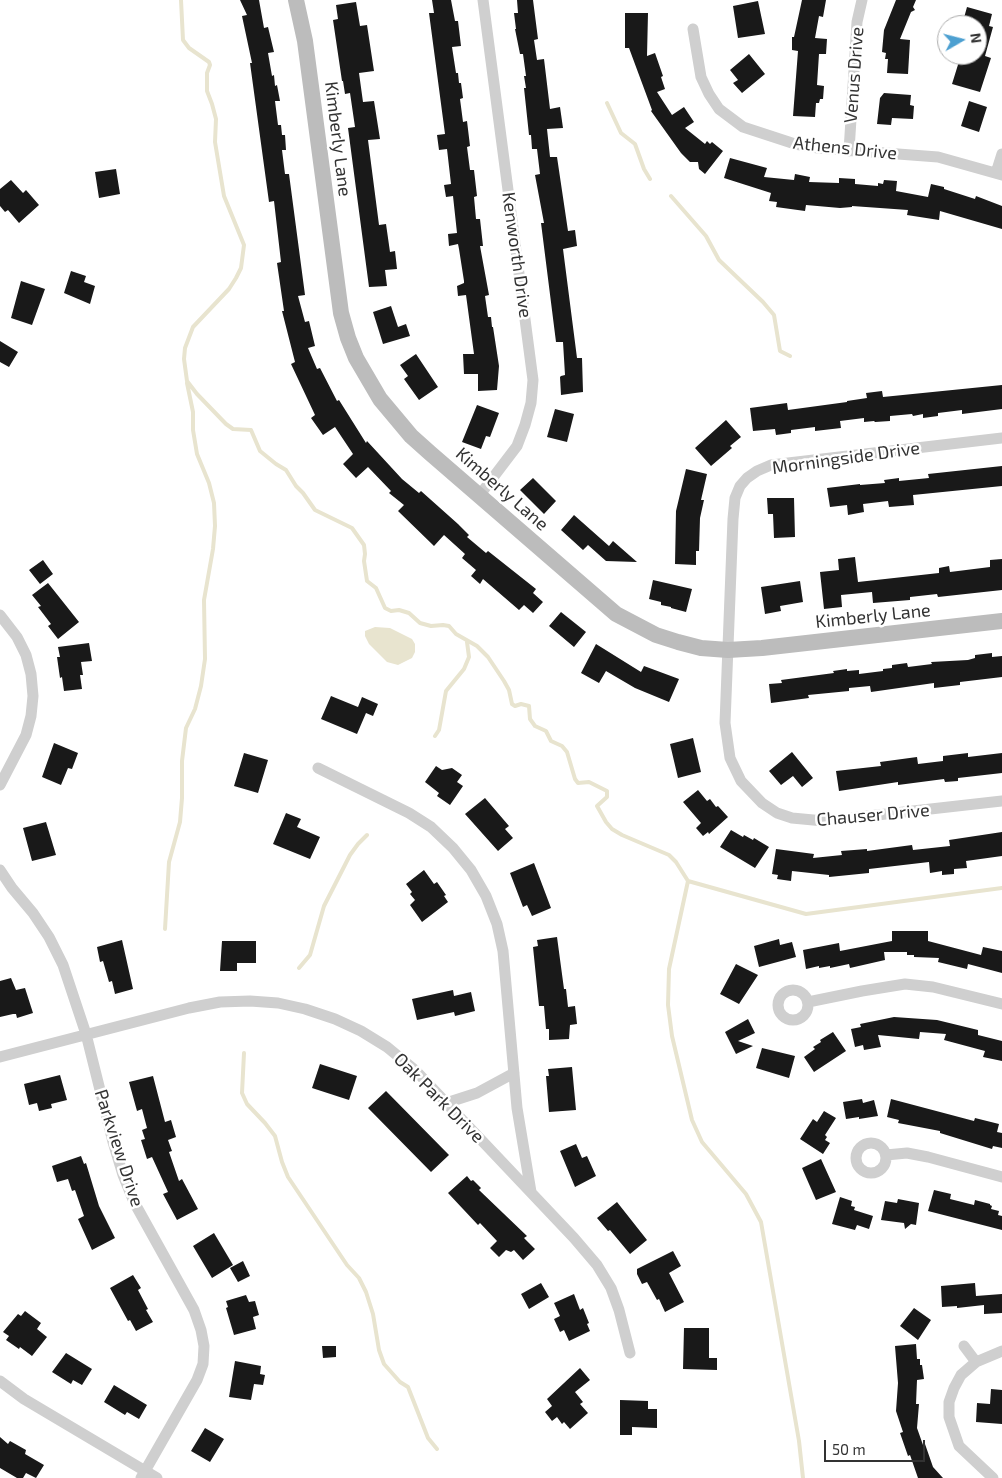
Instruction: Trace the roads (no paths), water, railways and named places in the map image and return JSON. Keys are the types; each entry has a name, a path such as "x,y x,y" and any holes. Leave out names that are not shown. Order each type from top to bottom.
{"street":[{"name":"Kimberly Lane","path":"296,0 305,41 341,313 348,338 368,380 395,420 479,496 616,614 643,629 671,640 701,648 728,650 762,648 1002,621"},
{"name":"Kenworth Drive","path":"479,496 517,446 531,403 533,380 483,0"},
{"name":"Venus Drive","path":"850,151 856,30 862,0"},
{"name":"Athens Drive","path":"693,29 701,77 709,94 719,109 743,127 776,139 818,148 938,157 999,174"},
{"path":"999,174 1002,154"},
{"name":"Morningside Drive","path":"728,650 735,498 746,478 771,465 1002,438"},
{"path":"0,615 17,637 26,655 31,674 33,696 31,716 26,735 0,785"},
{"name":"Chauser Drive","path":"728,650 726,723 730,758 735,772 751,794 762,804 777,813 792,818 824,822 1002,801"},
{"path":"318,768 409,813 431,828 453,848 471,870 486,896 497,924 503,951 517,1108 531,1192"},
{"name":"Parkview Drive","path":"0,870 49,937 63,965 86,1034 113,1142 127,1184 134,1202 194,1310 204,1346 204,1364 197,1380 144,1475"},
{"path":"808,1002 905,984 933,987 1002,1004"},
{"name":"Oak Park Drive","path":"0,1056 189,1008 212,1004 250,1002 278,1004 305,1009 335,1019 361,1031 387,1047 416,1071 574,1238 597,1265 611,1288 630,1353"},
{"path":"446,1103 477,1093 514,1073"},
{"path":"886,1155 907,1153 1002,1177"},
{"path":"964,1346 976,1362"},
{"path":"993,1478 959,1446 949,1418 950,1402 954,1388 961,1375 976,1362 1002,1351"},
{"path":"0,1381 144,1475 157,1478"}],"waterway":[{"path":"181,0 183,40 189,48 209,62 210,65 207,73 207,91 216,119 215,142 224,196 244,245 241,268 236,278 229,289 193,327 185,348 184,359 187,381 226,424 233,429 251,430 260,451 286,470 315,510 352,528 364,545 367,581 376,588 385,608 391,611 399,610 409,613 420,623 431,626 449,626 456,634 477,646 488,657 504,681 509,690 512,704 515,706 521,704 529,706 530,719 535,726 546,731 551,741 562,746 567,752 578,783 589,782 607,791 607,797 597,806 612,829 669,855 676,862 688,881 806,914 1002,888"},
{"path":"607,103 621,133 635,144 644,169 650,179"},
{"path":"671,196 706,236 719,260 774,315 780,351 790,356"},
{"path":"165,929 169,862 180,822 182,761 186,728 195,709 205,659 204,600 215,526 214,503 209,483 197,454 193,430 193,412 187,383"},
{"path":"435,736 439,730 446,691 464,669 469,657 467,642"},
{"path":"299,968 310,955 324,906 350,855 367,835"},
{"path":"688,881 669,969 668,1005 672,1036 692,1120 702,1142 746,1194 761,1222 799,1441 803,1478"},
{"path":"244,1053 242,1093 247,1104 275,1136 288,1177 347,1265 359,1278 373,1314 379,1350 384,1364 400,1382 408,1387 428,1438 437,1449"}]}
